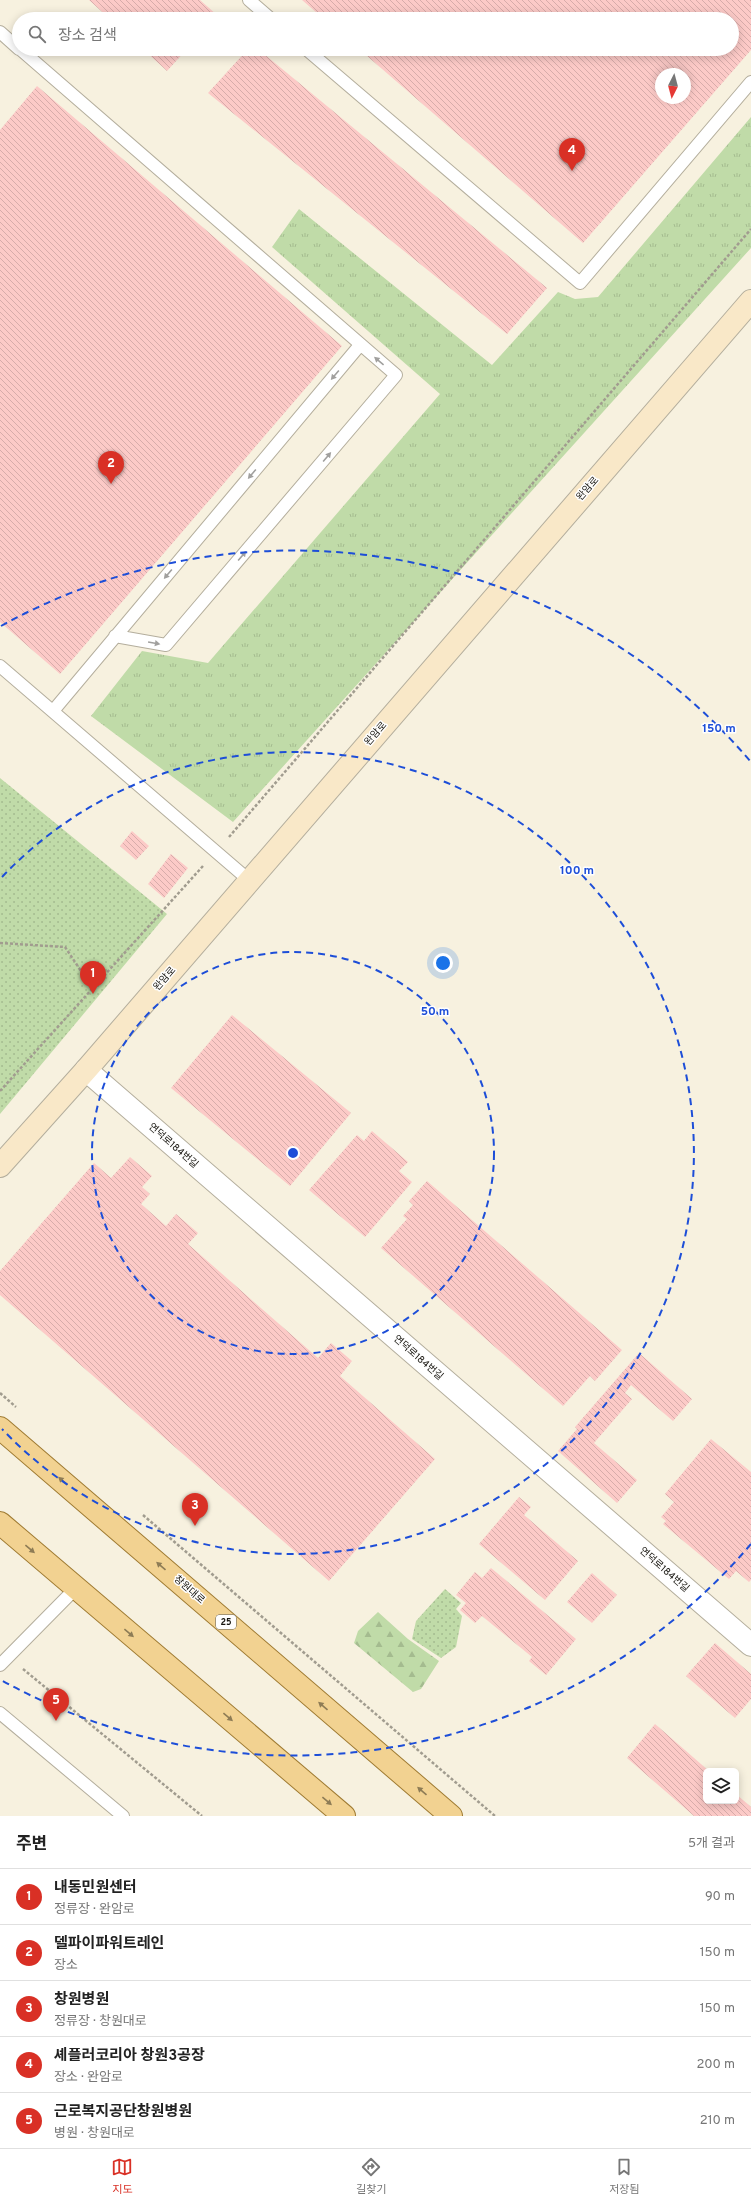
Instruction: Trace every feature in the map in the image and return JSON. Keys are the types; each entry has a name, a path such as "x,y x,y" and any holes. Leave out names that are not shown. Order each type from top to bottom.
{"main road":[{"name":"완암로","path":"0,1166 86,1070 751,301"},
{"name":"창원대로","path":"0,1428 451,1816"},
{"path":"0,1524 344,1816"}],"street":[{"name":"연덕로184번길","path":"86,1070 751,1645"}],"lane":[{"path":"249,0 263,12"},
{"path":"0,32 12,43"},
{"path":"27,56 396,375 166,645 116,636"},
{"path":"314,56 580,283 751,82"},
{"path":"52,711 360,345"},
{"path":"0,666 250,881"},
{"path":"4,1661 76,1588"},
{"path":"0,1713 123,1816"}],"path":[{"path":"0,1091 216,852 751,229"},
{"path":"0,943 65,947 93,989"},
{"path":"0,1393 18,1409"},
{"path":"139,1512 495,1816"},
{"path":"4,1661 202,1816"}],"green space":[{"path":"751,117 751,248 233,822 91,716 142,651 208,663 440,394 272,247 299,209 492,365 558,292 575,299 598,297"},
{"path":"0,778 167,914 0,1114"},
{"path":"445,1589 461,1603 456,1609 462,1616 456,1647 441,1658 412,1639 416,1621"},
{"path":"378,1612 408,1639 439,1661 421,1689 413,1692 354,1643 358,1631"}],"building":[{"path":"89,0 200,0 214,12 102,12"},
{"path":"302,0 751,0 751,50 583,243 367,56 739,56 739,12 316,12"},
{"path":"151,56 181,56 167,71"},
{"path":"242,56 266,56 547,288 507,334 208,93"},
{"path":"37,86 342,346 60,674 0,622 0,130"},
{"path":"132,831 149,846 136,860 120,846"},
{"path":"171,854 188,868 164,898 148,884"},
{"path":"232,1015 351,1113 290,1186 171,1088"},
{"path":"372,1131 408,1162 399,1171 412,1182 365,1237 309,1190 357,1135 364,1141"},
{"path":"130,1157 152,1176 142,1187 150,1194 141,1204 166,1226 176,1214 198,1233 188,1244 318,1358 331,1343 352,1361 340,1376 435,1459 329,1581 0,1295 0,1271 94,1163 111,1178"},
{"path":"427,1181 622,1350 595,1381 590,1376 563,1406 381,1248 407,1219 403,1216 413,1205 409,1201"},
{"path":"639,1353 692,1399 673,1421 631,1385 625,1393 632,1399 594,1443 637,1480 617,1503 558,1451 577,1429 575,1427"},
{"path":"711,1439 751,1472 751,1580 749,1582 736,1571 729,1579 663,1524 666,1521 661,1517 674,1502 665,1494"},
{"path":"519,1497 531,1507 524,1515 578,1561 545,1600 479,1544"},
{"path":"491,1568 576,1639 546,1675 529,1661 532,1657 482,1616 475,1623 460,1610 466,1603 456,1595 475,1572 482,1578"},
{"path":"592,1573 617,1595 592,1623 567,1602"},
{"path":"715,1643 751,1674 751,1699 735,1718 686,1676"},
{"path":"655,1724 706,1768 703,1768 703,1804 739,1804 739,1797 751,1807 751,1816 694,1816 627,1758"}],"place":[{"name":"셰플러코리아 창원3공장","path":"572,171"},
{"name":"델파이파워트레인","path":"111,484"},
{"name":"내동민원센터","path":"93,994"},
{"name":"창원병원","path":"195,1526"},
{"name":"근로복지공단창원병원","path":"56,1721"}]}
